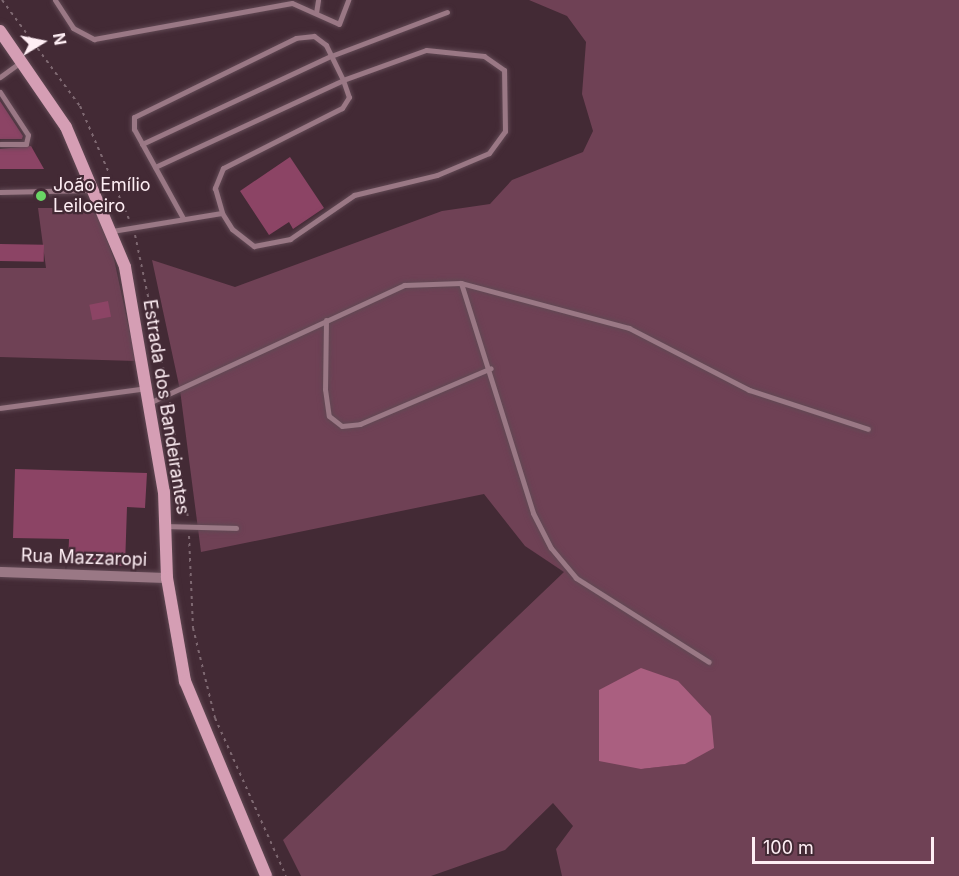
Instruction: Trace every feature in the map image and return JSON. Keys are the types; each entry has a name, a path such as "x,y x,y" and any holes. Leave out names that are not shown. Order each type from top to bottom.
{"main road":[{"name":"Estrada dos Bandeirantes","path":"0,31 66,127 112,231 149,388 166,526 167,578 194,714 266,876"}],"street":[{"name":"Rua Mazzaropi","path":"0,572 167,578"}],"lane":[{"path":"55,0 73,27 94,39 292,3 339,24 348,0"},
{"path":"316,13 318,0"},
{"path":"142,144 331,56 447,12"},
{"path":"155,167 343,80 426,50 484,56 504,70 505,131 489,153 470,165 354,195 279,243 254,246 242,239 222,213 215,188 223,168 342,108 349,97 343,80 320,39 296,38 139,113 133,124 142,144 183,218"},
{"path":"0,77 22,61"},
{"path":"0,92 28,135 26,144 0,144"},
{"path":"0,192 95,189"},
{"path":"112,231 222,213"},
{"path":"461,283 491,368 533,513 551,548 576,578 709,662"},
{"path":"151,402 404,285 461,283 629,328 749,390 868,429"},
{"path":"326,320 325,389 329,416 342,426 360,424 491,368"},
{"path":"0,408 70,402 149,388"},
{"path":"166,526 236,528"}],"shaded area":[{"path":"529,0 959,0 959,876 562,876 556,849 573,826 553,803 505,850 431,876 301,876 283,840 564,572 525,546 484,494 201,552 180,390 152,260 235,287 442,211 490,204 512,180 583,152 593,131 582,94 586,42 567,16","holes":["714,747 684,764 641,769"]},
{"path":"38,208 86,208 98,216 114,259 136,361 0,357 0,268 46,268"},
{"path":"641,668 678,681 711,716 714,748 685,764 641,769 599,761 599,690"}],"building":[{"path":"0,101 23,136 22,139 0,139"},
{"path":"31,146 44,169 0,169 0,149"},
{"path":"290,157 324,208 293,229 289,222 269,235 240,191"},
{"path":"0,244 44,245 44,262 0,261"},
{"path":"108,301 111,317 92,320 89,305"},
{"path":"15,469 147,473 145,508 127,507 125,566 68,563 69,539 13,538"}],"place":[{"name":"João Emílio Leiloeiro","path":"41,196"}]}
